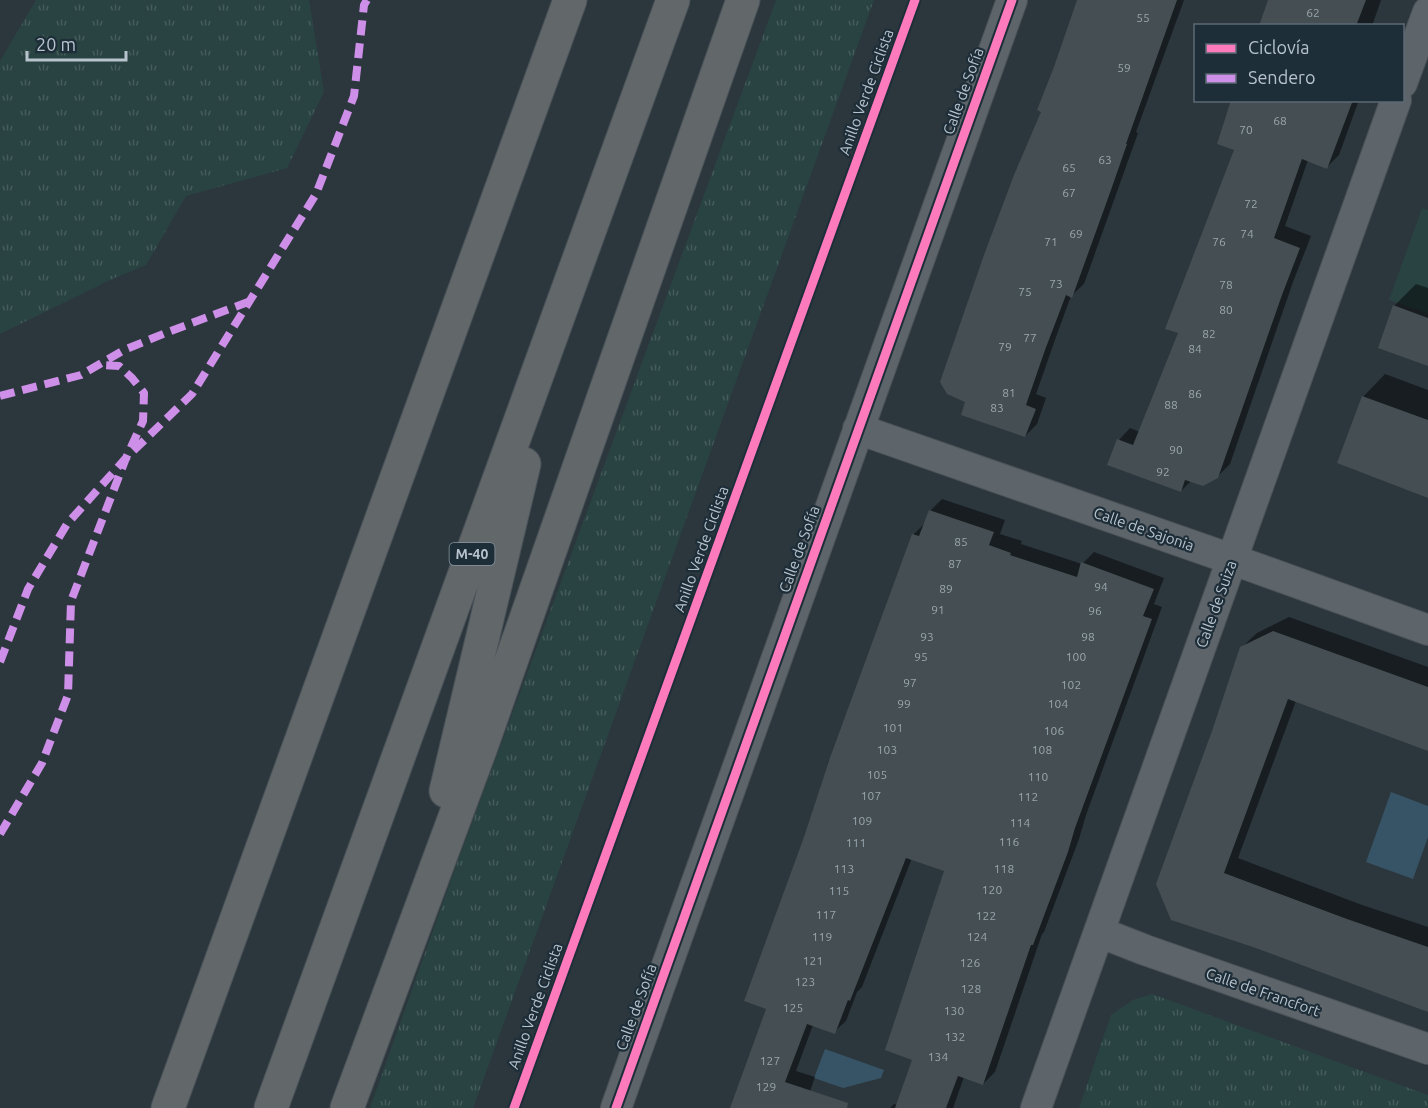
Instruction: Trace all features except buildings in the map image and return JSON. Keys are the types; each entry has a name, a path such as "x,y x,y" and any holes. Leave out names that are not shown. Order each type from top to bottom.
{"highway":[{"path":"168,1108 568,0"},
{"name":"M-40","path":"271,1108 673,0"},
{"path":"347,1108 485,735 743,0"},
{"path":"411,935 560,311"}],"street":[{"name":"Calle de Sofía","path":"616,1108 1012,0"},
{"path":"1404,78 1428,12"},
{"name":"Calle de Suiza","path":"1036,1108 1395,102"},
{"name":"Calle de Sajonia","path":"858,429 1428,630"},
{"name":"Calle de Francfort","path":"1099,932 1428,1049"}],"green space":[{"path":"36,0 309,0 324,92 287,168 186,196 146,265 110,280 0,334 0,61"},
{"path":"776,0 874,0 473,1108 370,1108 456,866"},
{"path":"1422,208 1428,210 1428,313 1389,300"},
{"path":"1152,994 1428,1095 1428,1108 1079,1108 1111,1015 1133,1000"}],"water":[{"path":"1391,792 1428,806 1428,837 1413,879 1366,862"},
{"path":"825,1049 884,1070 881,1078 843,1088 814,1078"}],"marked path":[{"path":"0,662 28,589 67,524 126,458 192,394 316,194 354,96 364,5 367,0"},
{"path":"0,396 81,375 124,350 248,302"},
{"path":"0,834 42,763 68,695 71,601 126,458 143,421 144,393 119,366 99,365"}],"cycle path":[{"name":"Anillo Verde Ciclista","path":"514,1108 915,0"},
{"path":"616,1108 1012,0"}]}
